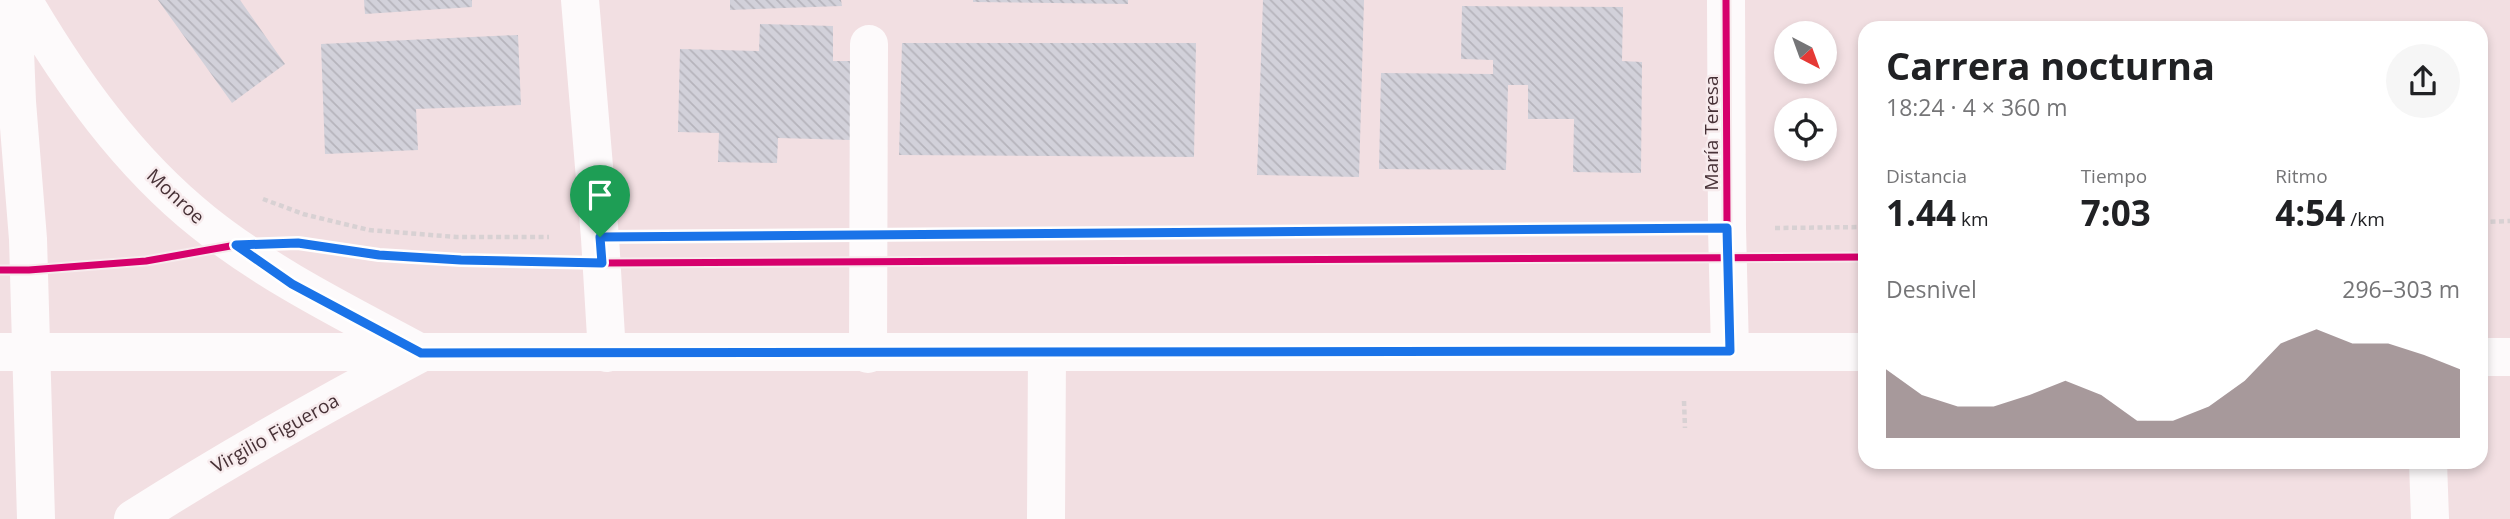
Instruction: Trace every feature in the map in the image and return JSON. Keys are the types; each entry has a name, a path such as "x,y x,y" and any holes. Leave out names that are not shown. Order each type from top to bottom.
{"street":[{"path":"13,0 16,352 36,519"},
{"name":"Monroe","path":"23,0 51,48 98,113 142,164 203,222 292,284 421,353"},
{"path":"580,0 607,353"},
{"name":"María Teresa","path":"1726,0 1730,351"},
{"path":"868,354 869,44"},
{"path":"16,352 1858,352"},
{"name":"Virgilio Figueroa","path":"133,519 294,421 421,353"},
{"path":"1046,519 1047,354"},
{"path":"2488,357 2510,357"},
{"path":"2428,469 2430,519"}],"path":[{"path":"263,199 303,214 369,230 456,237 1858,227"},
{"path":"2488,222 2510,221"}],"building":[{"path":"158,0 240,0 285,64 232,103"},
{"path":"364,0 472,0 472,7 365,14"},
{"path":"730,0 841,0 842,6 730,10"},
{"path":"1128,0 1128,4 973,2"},
{"path":"1263,0 1364,0 1359,177 1257,175"},
{"path":"1462,6 1623,7 1622,61 1642,62 1641,173 1573,172 1574,119 1528,119 1528,85 1508,85 1506,170 1379,169 1381,73 1493,74 1493,60 1461,59"},
{"path":"760,24 833,26 833,61 853,61 851,140 778,138 777,163 718,162 719,133 678,132 680,49 759,51"},
{"path":"518,35 521,105 416,109 418,150 325,154 321,44"},
{"path":"902,43 1196,43 1194,157 899,155"}],"cycle path":[{"path":"1726,0 1730,351"},
{"path":"0,270 146,261 236,245 298,243 379,255 602,263 1858,257"}],"route":[{"path":"1727,228 1730,351 421,353 292,284 236,245 298,243 379,255 602,263 600,237 1727,228"}]}
